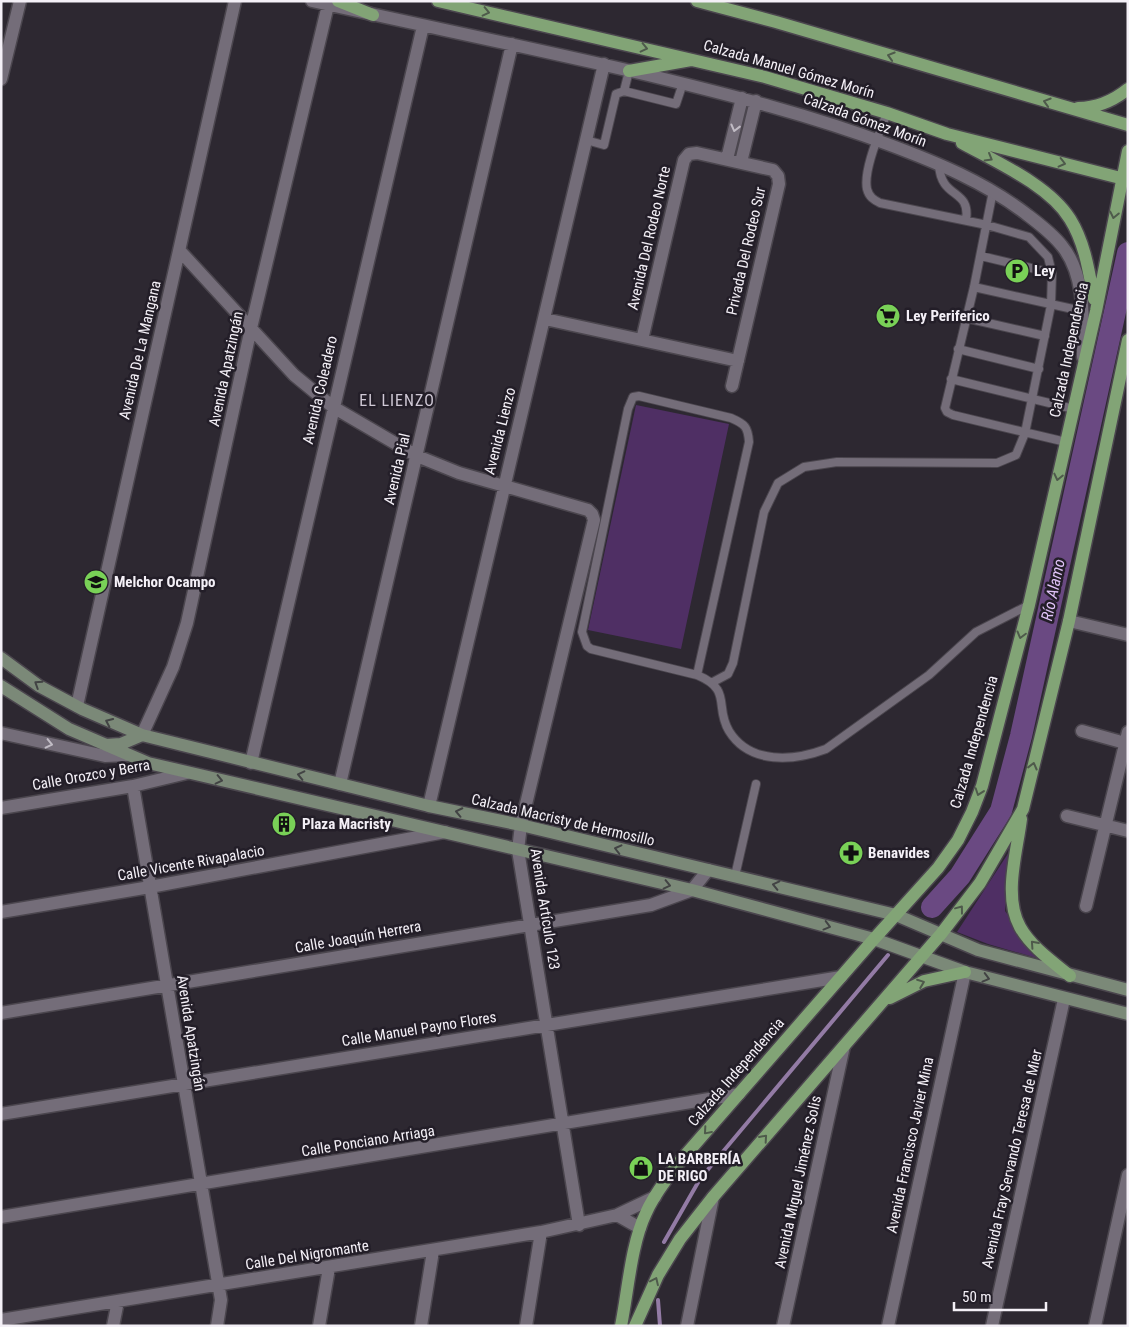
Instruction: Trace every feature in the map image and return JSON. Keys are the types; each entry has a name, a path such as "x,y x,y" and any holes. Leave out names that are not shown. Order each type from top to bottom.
{"main road":[{"name":"Calzada Manuel Gómez Morín","path":"438,1 765,76 887,113 947,134 1125,179"},
{"path":"697,1 776,22 1128,126"},
{"path":"333,3 373,15"},
{"path":"629,70 695,60"},
{"path":"1066,108 1091,108 1115,100 1128,89"},
{"path":"947,134 1031,182 1064,212 1079,236 1088,263 1096,311"},
{"name":"Calzada Independencia","path":"622,1326 640,1228 655,1197 675,1167 841,976 938,868 958,840 972,812 982,786 1029,605 1125,179 1128,150"},
{"path":"1070,976 1034,945 1020,927 1013,908 1012,892 1023,809 1069,621 1124,375 1128,340"},
{"name":"Calzada Macristy de Hermosillo","path":"1,658 39,686 77,706 142,735 429,806 521,825 896,915 978,950 1128,990"},
{"path":"1,686 70,729 106,746 128,755 187,773 692,890 874,939 965,972 1128,1014"},
{"path":"106,746 121,744 142,735"},
{"path":"635,1326 658,1275 680,1239 713,1196 941,934 980,883 1023,809"},
{"path":"881,1002 924,981 965,972"}],"street":[{"path":"1,79 20,1"},
{"name":"Avenida De La Mangana","path":"77,706 236,1"},
{"path":"312,1 333,3"},
{"name":"Avenida Apatzingán","path":"142,735 173,667 187,623 252,328 333,3"},
{"name":"Calzada Gómez Morín","path":"373,15 604,64 809,115 877,140 967,177 1040,224 1063,247 1072,263 1080,289 1083,368"},
{"name":"Avenida Coleadero","path":"251,763 423,26"},
{"name":"Avenida Pial","path":"340,784 512,44"},
{"name":"Avenida Lienzo","path":"429,806 604,64"},
{"path":"727,159 742,98"},
{"path":"741,162 756,101"},
{"name":"Avenida Del Rodeo Norte","path":"642,340 684,160 689,154 696,153 727,159"},
{"name":"Privada Del Rodeo Sur","path":"727,159 773,170 778,176 779,184 732,386"},
{"path":"180,250 294,375 333,408 416,456 459,473 588,510 592,514"},
{"path":"545,319 738,361"},
{"name":"Avenida Artículo 123","path":"578,1225 518,850 521,825 594,520 592,514"},
{"path":"1069,621 1128,635"},
{"path":"1082,731 1126,737 1086,906"},
{"path":"1,733 105,756 128,755"},
{"name":"Calle Orozco y Berra","path":"1,808 133,786 187,773"},
{"name":"Avenida Apatzingán","path":"133,786 221,1300 217,1326"},
{"path":"1067,816 1128,831"},
{"name":"Calle Vicente Rivapalacio","path":"1,912 150,887 445,832"},
{"path":"692,890 708,870"},
{"name":"Calle Joaquín Herrera","path":"1,1013 650,905 692,890"},
{"name":"Avenida Francisco Javier Mina","path":"888,1326 965,972"},
{"name":"Calle Manuel Payno Flores","path":"1,1114 841,976"},
{"name":"Avenida Fray Servando Teresa de Mier","path":"992,1326 1064,998"},
{"name":"Avenida Miguel Jiménez Solis","path":"783,1326 844,1046"},
{"name":"Calle Ponciano Arriaga","path":"1,1217 739,1094"},
{"path":"1095,1326 1128,1175"},
{"path":"689,1325 713,1196"},
{"name":"Calle Del Nigromante","path":"7,1321 118,1300 329,1268 578,1225 617,1216 655,1197"},
{"path":"617,1216 640,1228"},
{"path":"526,1326 541,1232"},
{"path":"421,1326 433,1251"},
{"path":"319,1326 329,1268"},
{"path":"113,1326 118,1300"}],"lane":[{"path":"624,91 629,70"},
{"path":"586,140 604,144 616,94 624,91 676,104 682,83"},
{"path":"713,682 728,674 733,663 764,512 778,483 804,467 837,462 997,463 1016,455 1025,433 1051,304 1052,273 1048,257 1029,237 966,220 880,203 871,198 867,190 867,177 887,113"},
{"path":"939,165 940,179 944,185 963,199 966,205 966,220"},
{"path":"993,192 974,287 951,379 946,403 947,412 953,416 1066,442"},
{"path":"980,256 1052,273"},
{"path":"974,287 1082,312"},
{"path":"966,318 1046,336"},
{"path":"958,349 1039,369"},
{"path":"951,379 1074,409"},
{"path":"697,675 749,442 748,428 743,423 732,418 639,396 633,397 628,409 603,523 582,632 587,646 618,657 697,675 713,682 718,690 728,729 738,742 757,754 786,760 809,756 826,749 929,675 976,632 1029,605"},
{"path":"592,514 603,523"},
{"path":"735,876 756,784"}],"shaded area":[{"path":"636,405 729,424 681,649 588,630"},
{"path":"1011,849 1005,911 1040,959 988,944 957,932"}],"waterway":[{"name":"Río Alamo","path":"932,907 960,876 1001,811 1021,736 1128,253"},
{"path":"664,1242 700,1179 888,955"},
{"path":"658,1300 660,1326"}],"place":[{"name":"Ley","path":"1017,271"},
{"name":"Ley Periferico","path":"888,316"},
{"name":"Melchor Ocampo","path":"96,582"},
{"name":"Plaza Macristy","path":"284,824"},
{"name":"Benavides","path":"851,853"},
{"name":"LA BARBERÍA DE RIGO","path":"641,1168"}],"district":[{"name":"EL LIENZO","path":"397,400"}]}
